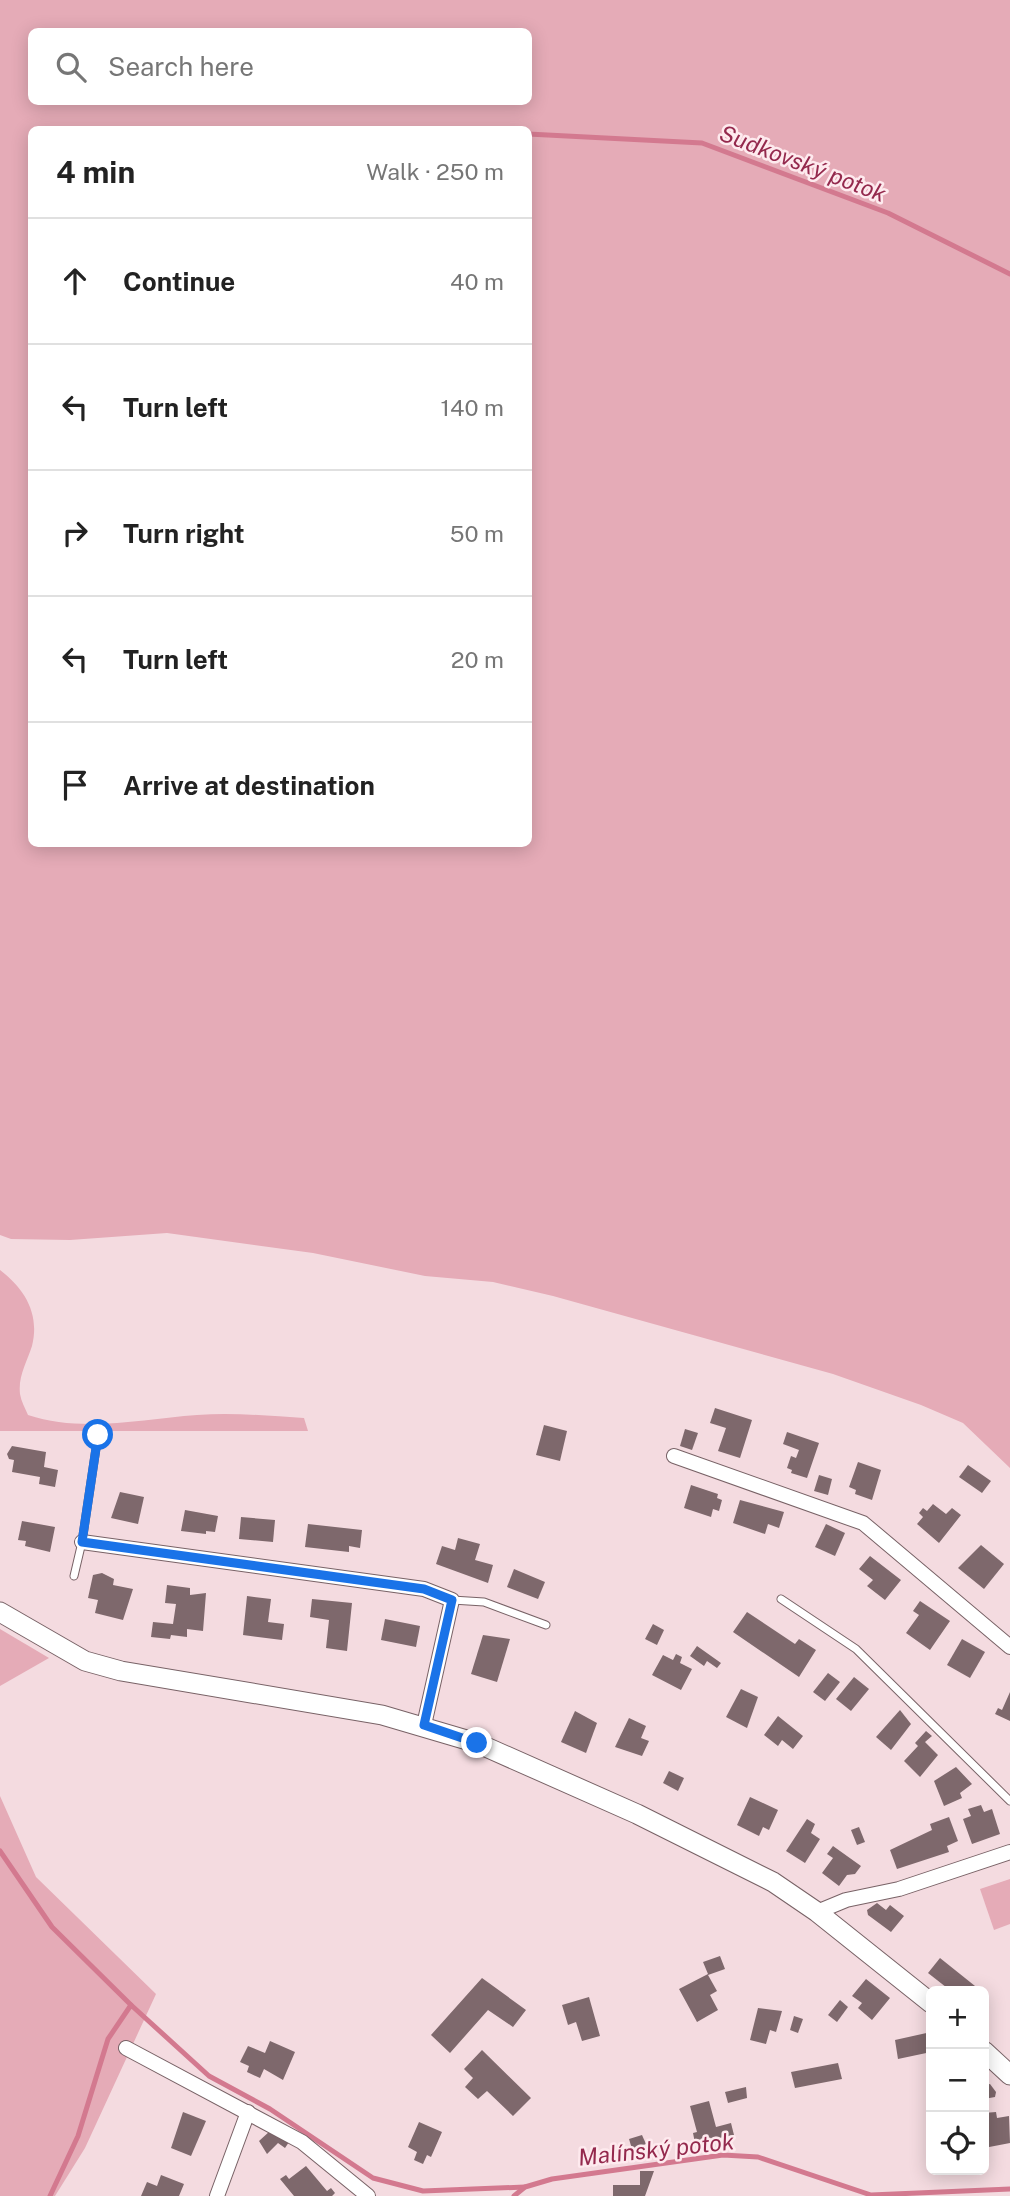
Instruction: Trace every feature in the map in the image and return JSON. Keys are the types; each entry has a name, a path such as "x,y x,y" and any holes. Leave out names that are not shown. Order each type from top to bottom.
{"main road":[{"path":"0,1612 85,1661 121,1671 304,1700 424,1725 477,1743 638,1814 773,1882 817,1912 926,1999"},
{"path":"989,2056 1010,2075"}],"street":[{"path":"674,1456 863,1523 1010,1647"},
{"path":"82,1542 424,1589 452,1600 424,1725"},
{"path":"817,1912 846,1900 899,1889 1010,1853"},
{"path":"126,2048 302,2142 368,2196"},
{"path":"217,2196 248,2112"}],"lane":[{"path":"74,1576 82,1542 98,1435"},
{"path":"781,1599 856,1649 1010,1801"},
{"path":"452,1600 484,1602 546,1625"}],"shaded area":[{"path":"0,0 1010,0 1010,1468 963,1423 921,1405 833,1374 553,1296 493,1282 425,1276 313,1253 167,1233 70,1240 11,1239 0,1235"},
{"path":"0,1270 23,1294 34,1323 32,1346 20,1387 21,1399 28,1415 69,1423 91,1424 210,1414 264,1415 304,1418 308,1431 0,1431"},
{"path":"0,1629 49,1658 0,1686"},
{"path":"0,1796 36,1877 156,1994 85,2148 55,2196 0,2196"},
{"path":"1010,1879 1010,1924 994,1930 980,1889"}],"building":[{"path":"715,1408 752,1420 740,1458 718,1451 726,1428 710,1423"},
{"path":"544,1425 567,1431 560,1461 536,1455"},
{"path":"685,1429 698,1433 692,1450 680,1446"},
{"path":"787,1432 819,1443 807,1478 791,1473 792,1470 787,1468 791,1456 796,1458 799,1450 783,1444"},
{"path":"12,1446 46,1452 44,1467 58,1470 55,1487 39,1484 40,1477 12,1472 14,1460 9,1459 7,1454"},
{"path":"858,1462 881,1470 872,1500 855,1494 856,1490 849,1487"},
{"path":"968,1465 991,1481 982,1493 959,1477"},
{"path":"819,1475 832,1479 828,1495 814,1491"},
{"path":"691,1485 718,1494 717,1498 722,1500 719,1511 713,1509 711,1517 684,1508"},
{"path":"120,1492 144,1497 138,1524 111,1518"},
{"path":"740,1500 784,1512 779,1528 768,1524 765,1534 733,1523"},
{"path":"933,1504 946,1514 952,1508 961,1515 939,1543 917,1524 923,1517 919,1513 923,1508 927,1511"},
{"path":"185,1510 218,1516 215,1532 206,1531 206,1534 181,1531"},
{"path":"241,1517 275,1520 273,1542 239,1539"},
{"path":"22,1521 55,1527 50,1552 25,1546 26,1541 18,1540"},
{"path":"308,1524 362,1530 360,1548 349,1546 349,1552 305,1547"},
{"path":"826,1524 845,1533 835,1556 815,1547"},
{"path":"458,1538 480,1544 475,1560 493,1565 488,1583 436,1564 442,1546 455,1550"},
{"path":"981,1545 1004,1564 984,1589 958,1568"},
{"path":"870,1556 901,1580 885,1600 867,1586 873,1580 859,1569"},
{"path":"514,1569 545,1582 538,1599 507,1587"},
{"path":"102,1573 114,1579 113,1585 133,1589 123,1620 95,1613 98,1600 88,1598 93,1575"},
{"path":"167,1585 190,1588 190,1595 206,1593 203,1631 187,1629 187,1637 171,1635 170,1639 151,1637 153,1622 173,1624 176,1604 165,1603"},
{"path":"247,1596 271,1599 268,1622 284,1624 282,1640 243,1635"},
{"path":"312,1599 352,1603 347,1651 326,1648 329,1620 310,1617"},
{"path":"920,1601 950,1621 930,1650 906,1633 919,1615 913,1611"},
{"path":"747,1612 795,1644 799,1639 816,1650 799,1677 733,1632"},
{"path":"385,1619 420,1626 416,1647 381,1640"},
{"path":"653,1624 664,1630 657,1645 645,1639"},
{"path":"483,1635 510,1639 497,1682 471,1674"},
{"path":"962,1639 985,1652 970,1678 947,1665"},
{"path":"697,1646 721,1663 717,1668 707,1661 704,1666 690,1656"},
{"path":"676,1654 682,1657 680,1663 692,1669 681,1690 652,1675 663,1655 673,1660"},
{"path":"828,1673 840,1682 825,1701 813,1692"},
{"path":"854,1677 869,1689 851,1711 836,1699"},
{"path":"741,1689 758,1697 747,1728 726,1717"},
{"path":"1010,1692 1010,1721 995,1714 998,1708 1002,1710"},
{"path":"900,1710 911,1724 891,1750 876,1737"},
{"path":"575,1711 597,1723 586,1753 561,1742"},
{"path":"778,1716 803,1736 793,1749 782,1740 778,1746 764,1735"},
{"path":"629,1718 646,1726 641,1738 649,1741 642,1756 615,1747"},
{"path":"926,1731 932,1736 925,1742 938,1755 920,1777 904,1761 918,1746 915,1743"},
{"path":"956,1767 972,1784 960,1793 962,1798 944,1806 934,1781"},
{"path":"669,1771 684,1778 678,1791 663,1783"},
{"path":"750,1797 778,1810 769,1830 763,1827 759,1836 737,1825"},
{"path":"981,1805 984,1812 992,1809 1000,1834 972,1844 963,1819 971,1816 968,1809"},
{"path":"949,1817 958,1841 947,1846 949,1852 897,1869 890,1850 932,1830 930,1824"},
{"path":"807,1819 815,1824 811,1833 820,1839 805,1863 786,1851"},
{"path":"859,1827 865,1842 857,1845 851,1830"},
{"path":"833,1846 861,1866 855,1874 847,1875 839,1886 822,1873 833,1858 827,1854"},
{"path":"877,1903 886,1910 890,1905 904,1916 891,1932 868,1915 867,1910"},
{"path":"720,1956 725,1969 708,1975 717,1991 710,1995 718,2010 697,2022 679,1989 708,1974 703,1962"},
{"path":"940,1958 975,1986 945,1986 928,1973"},
{"path":"482,1978 526,2010 513,2027 488,2010 450,2053 431,2035"},
{"path":"866,1979 890,1998 872,2020 858,2008 862,2003 852,1996"},
{"path":"589,1997 600,2036 582,2041 576,2022 568,2025 562,2005"},
{"path":"840,2000 848,2007 837,2022 828,2015"},
{"path":"758,2008 782,2011 776,2032 770,2030 766,2044 750,2040"},
{"path":"794,2016 803,2019 798,2033 790,2030"},
{"path":"926,2033 926,2053 898,2059 895,2040"},
{"path":"270,2041 295,2052 283,2080 264,2069 260,2078 247,2072 249,2066 240,2062 248,2046 265,2053"},
{"path":"482,2050 531,2098 513,2116 487,2091 478,2099 465,2087 473,2078 464,2069"},
{"path":"838,2063 842,2079 795,2088 791,2072"},
{"path":"989,2084 996,2092 995,2097 989,2098"},
{"path":"746,2087 747,2098 728,2103 725,2092"},
{"path":"709,2101 716,2127 731,2123 734,2135 695,2143 693,2133 697,2132 690,2106"},
{"path":"183,2112 206,2121 191,2156 171,2148"},
{"path":"996,2112 997,2118 1009,2116 1010,2143 989,2147 989,2113"},
{"path":"419,2122 442,2132 431,2157 427,2155 423,2164 414,2160 417,2152 408,2147"},
{"path":"270,2131 289,2142 285,2148 278,2143 267,2154 259,2141"},
{"path":"642,2135 646,2144 632,2149 629,2139"},
{"path":"306,2166 327,2191 331,2188 335,2193 332,2196 294,2196 280,2179 286,2175 289,2179"},
{"path":"640,2171 654,2171 645,2196 613,2196 613,2185 640,2185"},
{"path":"161,2175 184,2184 179,2196 141,2196 147,2182 157,2186"}],"waterway":[{"name":"Sudkovský potok","path":"532,134 702,143 888,213 1010,274"},
{"path":"0,1851 52,1927 131,2005"},
{"path":"50,2196 78,2136 108,2039 131,2005 209,2076 270,2109 373,2178 423,2191 525,2187"},
{"name":"Malínský potok","path":"514,2196 525,2187 552,2179 723,2155 758,2157 871,2195 1010,2189"}],"route":[{"path":"98,1435 82,1542 335,1575 424,1589 452,1600 424,1725 477,1743"}]}
